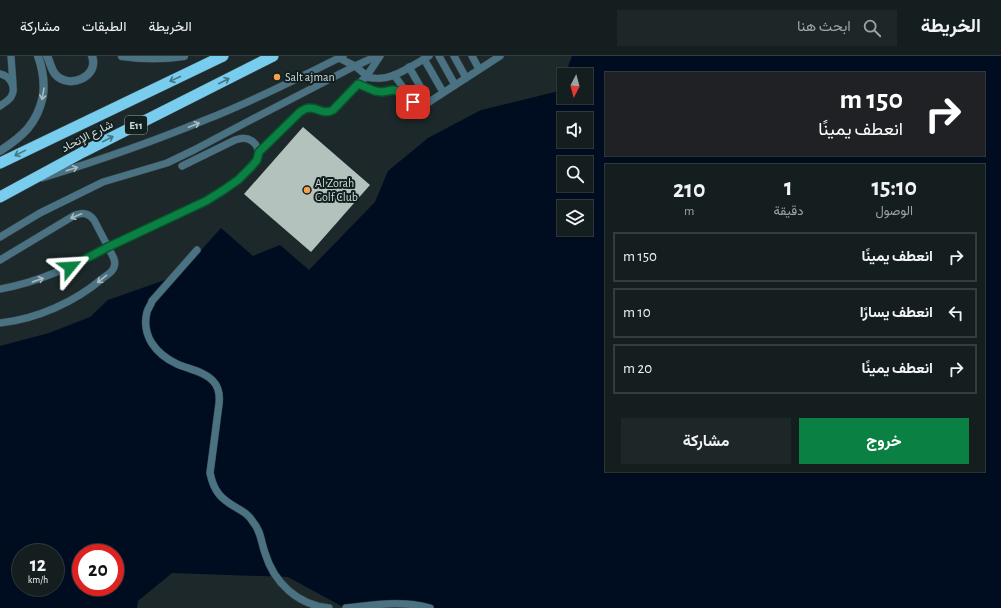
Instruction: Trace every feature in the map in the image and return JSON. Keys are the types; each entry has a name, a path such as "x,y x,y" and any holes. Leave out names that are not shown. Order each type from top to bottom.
{"highway":[{"name":"شارع الإتحاد","path":"0,163 223,56"},
{"name":"شارع الإتحاد","path":"0,198 83,152 273,56"}],"street":[{"path":"0,151 19,138 27,130 40,108 44,88 44,74 38,56"},
{"path":"47,56 55,73 62,79 72,82 81,80 89,74 94,65 92,56"},
{"path":"122,56 132,58 166,58 184,56"}],"lane":[{"path":"0,106 10,98 13,92 11,56"},
{"path":"0,237 40,213 103,182 152,168 187,154 355,66 378,56"},
{"path":"0,289 52,275 206,201 238,180 257,160 259,152 305,108 316,108 325,112 333,110 366,76 378,56"},
{"path":"439,56 455,85"},
{"path":"454,56 466,78"},
{"path":"472,56 479,69"},
{"path":"358,84 375,91 397,91 413,102 421,105 429,102 466,78 490,59 500,56"},
{"path":"21,185 107,157 206,120 341,57 355,66 366,76 381,78 388,78 427,57 443,92"},
{"path":"409,67 429,102"},
{"path":"0,74 7,76 13,87"},
{"path":"394,75 413,102"},
{"path":"182,166 241,138 247,138 253,141 259,152"},
{"path":"0,260 75,216 84,213 88,214 94,220 115,263 113,270 86,291 60,306 18,320 0,323"},
{"path":"197,250 152,301 147,311 145,322 147,333 151,343 158,352 176,364 206,375 217,387 220,395 210,473 212,484 218,494 227,502 246,513 253,522 259,531 272,571 285,588 302,600 329,608"},
{"path":"346,608 409,604 430,608"}],"water":[{"path":"572,56 1001,56 1001,608 345,608 288,577 172,573 138,601 137,608 0,608 0,346 49,333 90,317 108,300 179,275 221,228 253,256 280,245 309,270 375,202 388,171 428,138 481,110 557,91 557,104 593,104 593,68 568,68"}],"building":[{"name":"Al Zorah Golf Club","path":"303,127 370,185 311,252 244,194"}],"place":[{"name":"Salt ajman","path":"277,77"},
{"name":"Al Zorah Golf Club","path":"307,190"}],"route":[{"path":"70,267 108,247 206,201 222,191 238,180 257,160 259,152 305,108 311,107 329,112 333,110 358,84 375,91 397,91 413,102"}]}
